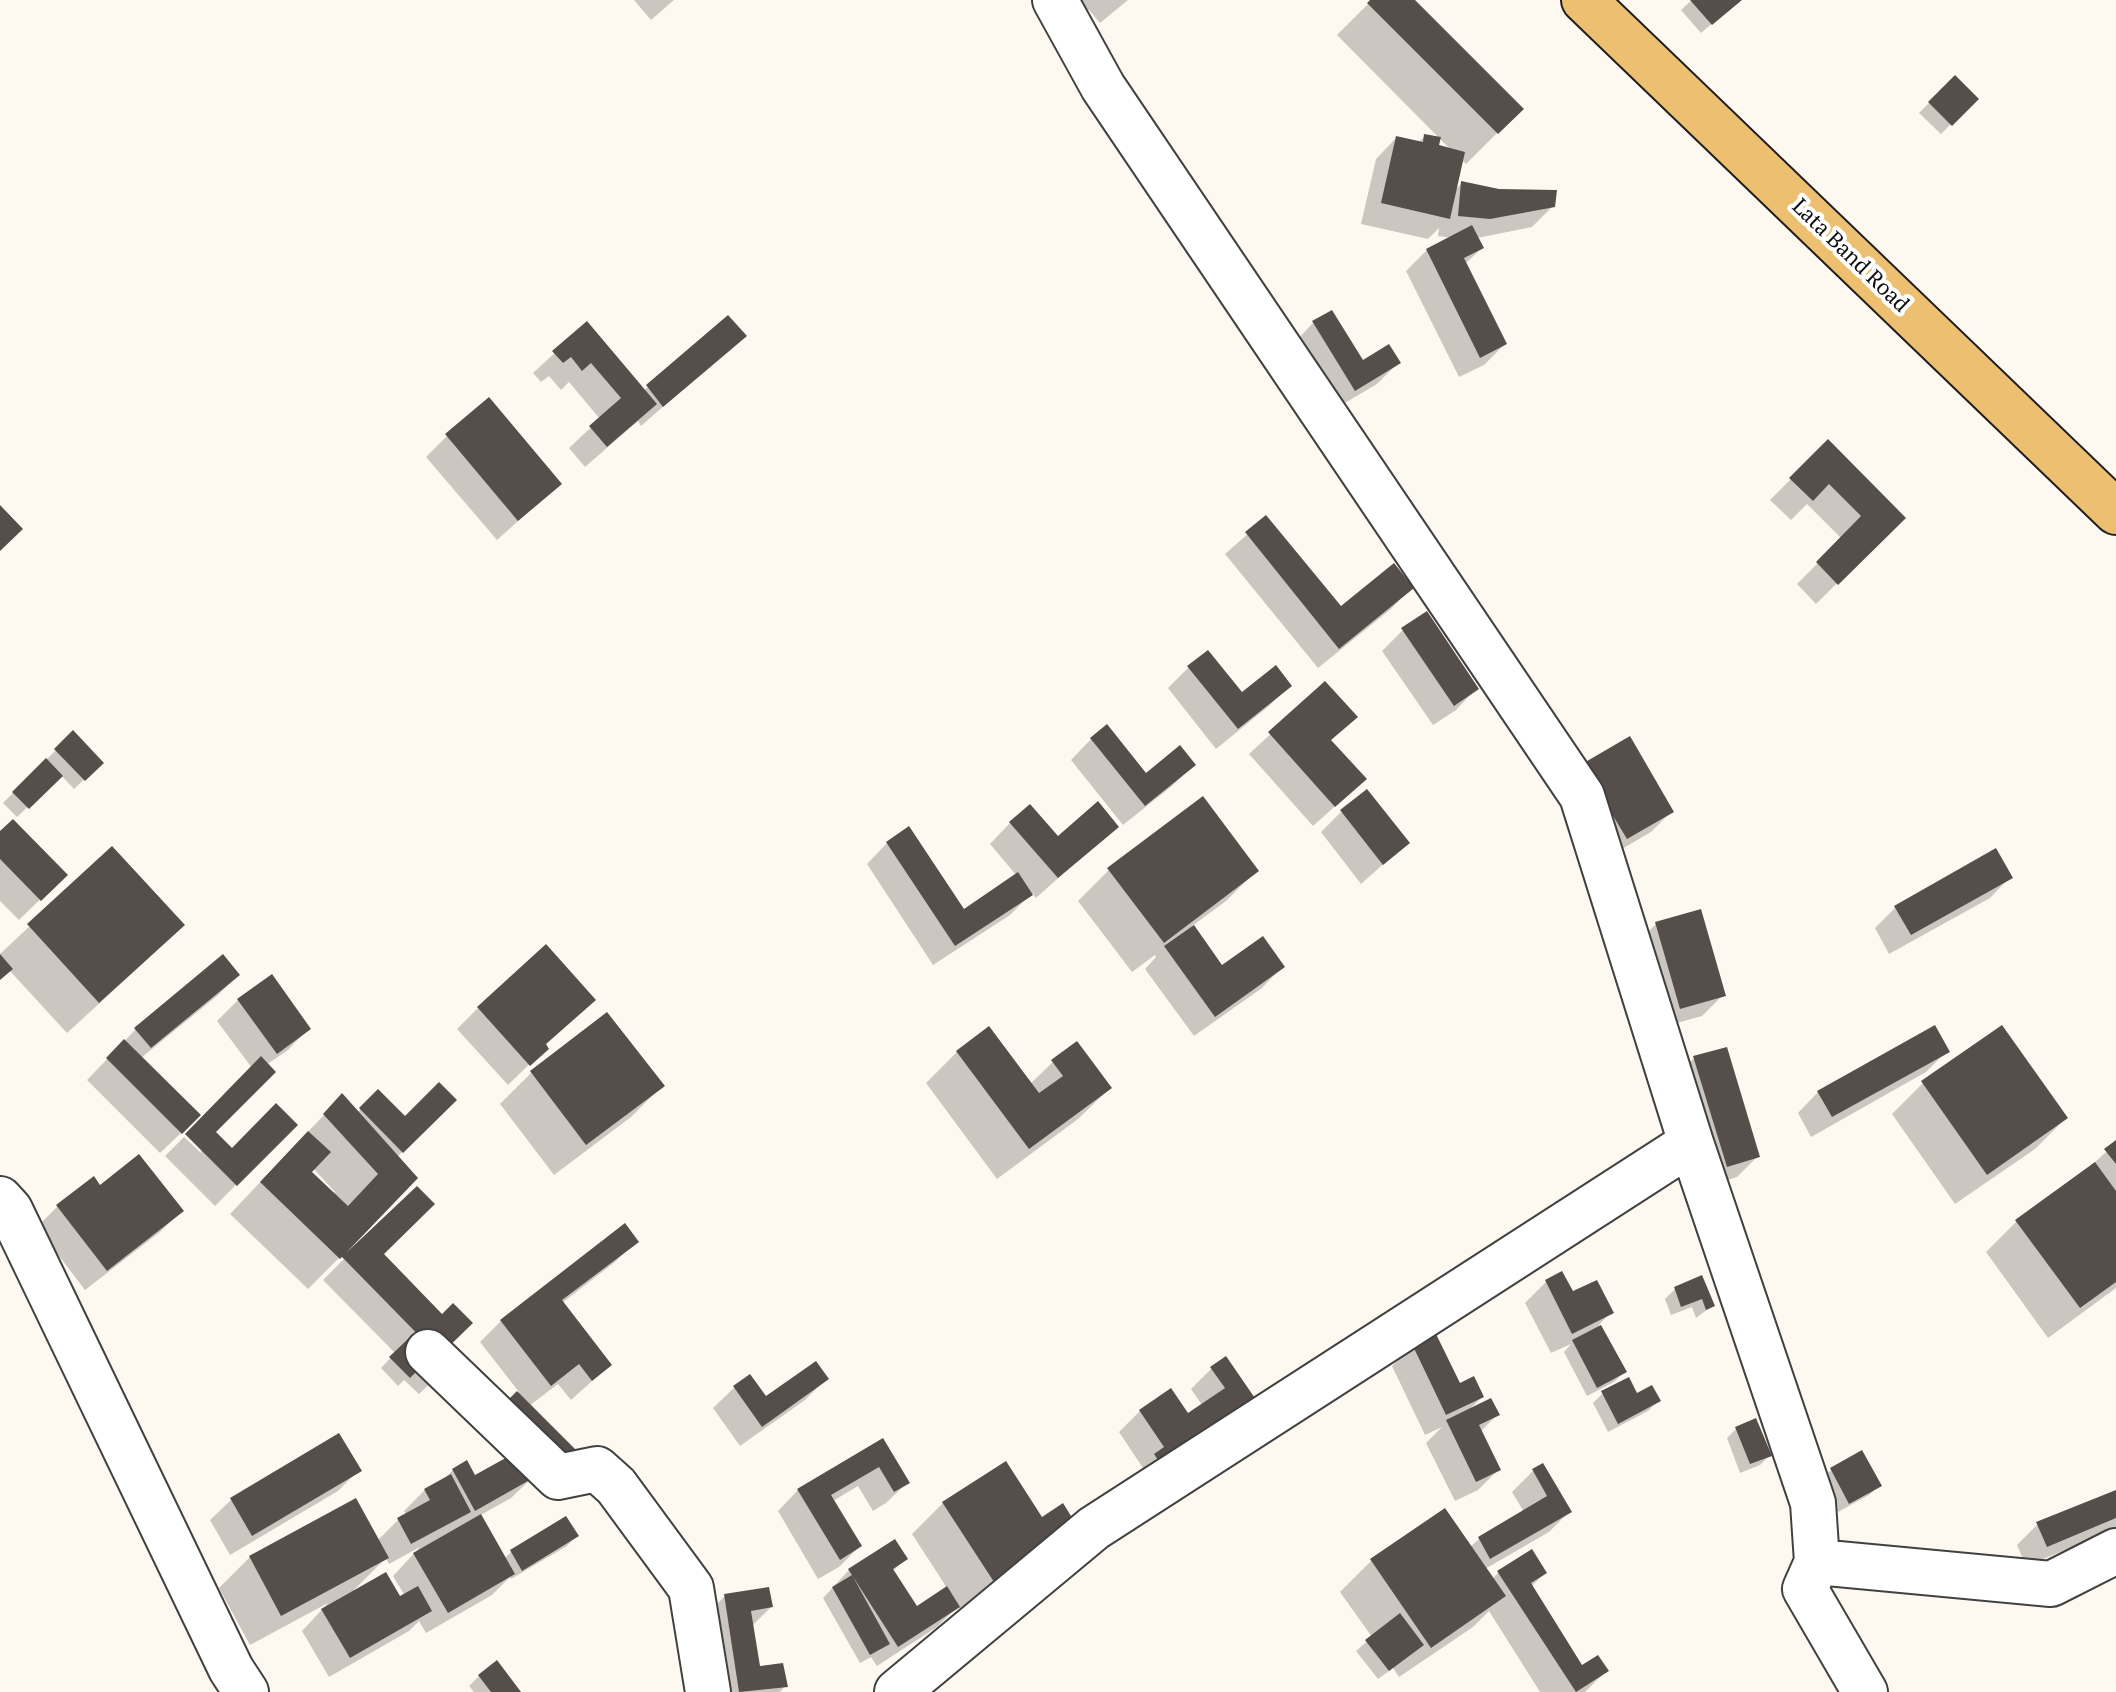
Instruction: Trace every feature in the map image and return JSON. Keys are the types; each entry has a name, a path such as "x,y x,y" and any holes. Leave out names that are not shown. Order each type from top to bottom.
{"main road":[{"name":"Lata Band Road","path":"1584,0 2116,512"}],"street":[{"path":"1055,0 1103,87 1582,796 1691,1143 1813,1503 1817,1562 1805,1589 1865,1692"},
{"path":"897,1692 1094,1528 1691,1143"},
{"path":"0,1199 10,1210 231,1669 246,1692"},
{"path":"428,1352 558,1477 597,1469 616,1486 691,1588 708,1692"},
{"path":"1817,1562 2051,1584 2116,1551"}],"building":[{"path":"1370,0 1415,0 1524,109 1498,134 1367,3"},
{"path":"1690,0 1742,0 1712,25"},
{"path":"1955,75 1979,99 1952,126 1928,102"},
{"path":"1424,134 1441,137 1439,145 1465,152 1450,219 1381,203 1396,136 1423,142"},
{"path":"1461,181 1499,189 1557,190 1555,207 1490,219 1458,216"},
{"path":"1472,225 1484,248 1464,258 1507,344 1480,358 1426,249"},
{"path":"1332,310 1363,360 1389,344 1401,363 1355,391 1312,321"},
{"path":"728,315 747,336 663,407 646,385"},
{"path":"587,321 657,404 607,447 589,426 621,398 591,363 582,371 571,357 563,363 552,351"},
{"path":"489,397 562,484 518,521 445,434"},
{"path":"1828,439 1906,518 1838,585 1816,562 1861,516 1829,484 1813,501 1789,478"},
{"path":"0,505 23,529 0,551"},
{"path":"1266,515 1341,606 1394,563 1414,588 1339,649 1245,532"},
{"path":"1427,611 1479,689 1454,706 1401,628"},
{"path":"1208,650 1242,692 1276,665 1292,686 1238,729 1187,666"},
{"path":"1325,681 1358,717 1331,740 1367,779 1335,807 1268,732"},
{"path":"1107,724 1146,773 1180,745 1196,765 1145,806 1090,738"},
{"path":"73,730 104,763 85,781 54,749"},
{"path":"1630,736 1674,812 1627,839 1582,764"},
{"path":"46,758 63,776 29,809 12,792"},
{"path":"1367,789 1410,843 1383,865 1340,810"},
{"path":"1203,796 1259,871 1164,943 1107,868"},
{"path":"1098,801 1119,827 1058,878 1009,822 1030,804 1058,836"},
{"path":"13,819 68,875 41,901 0,859 0,831"},
{"path":"909,826 964,909 1018,872 1033,895 955,946 886,842"},
{"path":"112,846 185,925 99,1003 27,924"},
{"path":"1996,848 2013,878 1911,935 1894,906"},
{"path":"1701,909 1726,996 1680,1009 1655,922"},
{"path":"1194,925 1222,965 1263,936 1285,967 1215,1017 1164,946"},
{"path":"546,944 596,1000 546,1044 549,1049 530,1066 477,1007"},
{"path":"0,954 13,969 0,980"},
{"path":"223,954 240,975 151,1048 134,1028"},
{"path":"272,974 311,1029 277,1054 237,999"},
{"path":"607,1012 665,1086 586,1145 530,1071"},
{"path":"1935,1025 1950,1052 1832,1117 1817,1091"},
{"path":"2002,1025 2068,1118 1987,1175 1921,1081"},
{"path":"989,1026 1039,1093 1063,1076 1051,1060 1077,1041 1112,1088 1029,1149 956,1051"},
{"path":"124,1039 201,1115 182,1134 106,1058"},
{"path":"1727,1047 1760,1157 1727,1167 1693,1056"},
{"path":"261,1056 276,1072 216,1132 232,1148 276,1103 298,1125 237,1186 185,1134"},
{"path":"439,1082 457,1100 403,1153 359,1108 378,1089 405,1116"},
{"path":"342,1093 418,1178 346,1253 417,1186 435,1204 384,1254 442,1314 453,1303 473,1323 439,1356 342,1257 340,1259 260,1182 308,1131 331,1152 312,1172 348,1206 378,1174 323,1114"},
{"path":"2116,1140 2116,1164 2104,1149"},
{"path":"139,1154 184,1211 107,1271 56,1205 94,1176 100,1185"},
{"path":"2095,1162 2116,1191 2116,1282 2080,1308 2015,1220"},
{"path":"625,1223 639,1242 562,1300 612,1365 592,1381 579,1364 551,1386 500,1320"},
{"path":"1562,1271 1573,1291 1597,1280 1614,1313 1572,1334 1545,1280"},
{"path":"1702,1275 1715,1306 1706,1310 1702,1299 1681,1307 1674,1287"},
{"path":"1601,1325 1627,1372 1597,1388 1572,1340"},
{"path":"1435,1332 1460,1383 1474,1376 1484,1397 1446,1415 1412,1344"},
{"path":"409,1338 443,1374 430,1386 416,1372 410,1378 389,1357"},
{"path":"1226,1356 1261,1407 1166,1472 1154,1454 1164,1447 1139,1410 1171,1388 1188,1413 1225,1388 1210,1367"},
{"path":"816,1361 829,1379 762,1427 733,1386 750,1374 766,1396"},
{"path":"1629,1377 1637,1393 1652,1385 1661,1401 1618,1424 1601,1391"},
{"path":"517,1391 579,1453 563,1470 500,1408"},
{"path":"1491,1398 1500,1415 1479,1425 1501,1470 1476,1482 1446,1420"},
{"path":"1756,1418 1772,1456 1750,1464 1735,1427"},
{"path":"339,1433 362,1471 252,1536 230,1498"},
{"path":"883,1438 910,1483 894,1492 879,1467 831,1495 862,1546 840,1560 797,1489"},
{"path":"520,1450 535,1477 475,1511 452,1469 467,1460 475,1475"},
{"path":"1862,1450 1882,1486 1849,1504 1830,1468"},
{"path":"1006,1461 1042,1517 1063,1503 1079,1529 994,1582 942,1502"},
{"path":"1543,1463 1572,1512 1490,1559 1478,1537 1547,1496 1532,1469"},
{"path":"451,1474 471,1512 411,1544 397,1518 430,1500 424,1489"},
{"path":"2116,1490 2116,1518 2047,1547 2036,1522"},
{"path":"356,1498 389,1558 281,1616 249,1556"},
{"path":"1445,1508 1506,1596 1431,1648 1370,1559"},
{"path":"481,1514 515,1574 448,1613 413,1553"},
{"path":"566,1516 579,1536 522,1571 510,1550"},
{"path":"895,1539 908,1559 893,1569 917,1606 947,1586 960,1607 898,1647 848,1569"},
{"path":"1532,1549 1547,1573 1531,1583 1582,1665 1598,1655 1609,1671 1576,1692 1497,1571"},
{"path":"386,1572 400,1596 418,1586 432,1611 350,1658 321,1609"},
{"path":"852,1575 890,1644 870,1655 832,1587"},
{"path":"769,1587 773,1607 751,1611 760,1666 783,1663 788,1687 739,1692 724,1594"},
{"path":"1400,1613 1424,1645 1389,1671 1365,1640"},
{"path":"497,1660 521,1692 491,1692 478,1675"}]}
